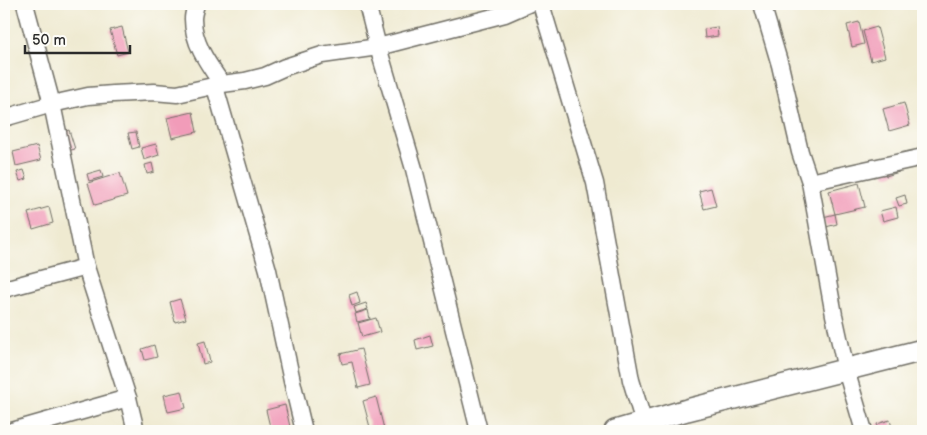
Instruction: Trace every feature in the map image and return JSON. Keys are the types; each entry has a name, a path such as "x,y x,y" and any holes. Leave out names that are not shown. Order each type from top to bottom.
{"street":[{"path":"25,4 52,104 86,267 128,398 136,431"},
{"path":"196,4 193,18 195,31 199,46 219,86 268,270 304,431"},
{"path":"367,4 414,169 479,431"},
{"path":"4,118 52,104 96,95 154,92 177,94 245,82 322,55 378,47 505,14 528,4"},
{"path":"541,4 595,183 631,380 644,423"},
{"path":"762,4 780,66 800,152 810,182 834,315 846,370 864,431"},
{"path":"810,182 923,157"},
{"path":"4,289 86,267"},
{"path":"615,431 687,410 923,350"},
{"path":"12,431 128,398"}],"building":[{"path":"859,22 864,44 852,47 847,25"},
{"path":"122,27 128,52 117,55 110,30"},
{"path":"717,27 718,36 705,38 704,29"},
{"path":"877,27 885,57 871,61 863,31"},
{"path":"904,103 910,125 889,131 883,109"},
{"path":"193,112 197,132 172,138 167,118"},
{"path":"69,130 75,149 67,151 62,133"},
{"path":"136,132 139,147 132,149 128,133"},
{"path":"156,144 159,155 144,160 141,148"},
{"path":"37,146 41,160 16,166 13,152"},
{"path":"152,163 154,172 147,174 145,165"},
{"path":"897,164 899,172 886,176 883,168"},
{"path":"24,170 27,179 20,181 17,172"},
{"path":"101,170 103,177 89,181 87,174"},
{"path":"120,173 127,196 95,205 88,183"},
{"path":"859,183 865,207 835,214 829,191"},
{"path":"711,188 716,206 704,209 699,191"},
{"path":"905,195 907,204 899,206 896,198"},
{"path":"49,207 53,223 33,229 28,213"},
{"path":"896,207 898,217 883,221 880,211"},
{"path":"835,214 837,224 826,227 823,217"},
{"path":"357,292 360,303 352,306 349,295"},
{"path":"180,299 186,319 175,322 170,302"},
{"path":"366,303 368,309 356,313 354,307"},
{"path":"368,310 370,319 357,322 355,314"},
{"path":"376,318 380,332 362,337 358,323"},
{"path":"430,335 433,346 417,350 415,340"},
{"path":"205,341 210,362 203,364 198,343"},
{"path":"154,345 157,357 145,360 142,349"},
{"path":"361,349 370,385 358,388 352,362 342,364 340,354"},
{"path":"182,391 186,408 168,412 164,395"},
{"path":"376,397 384,429 371,431 363,401"},
{"path":"285,405 291,431 271,431 266,410"},
{"path":"890,420 893,431 880,431 877,424"}]}
